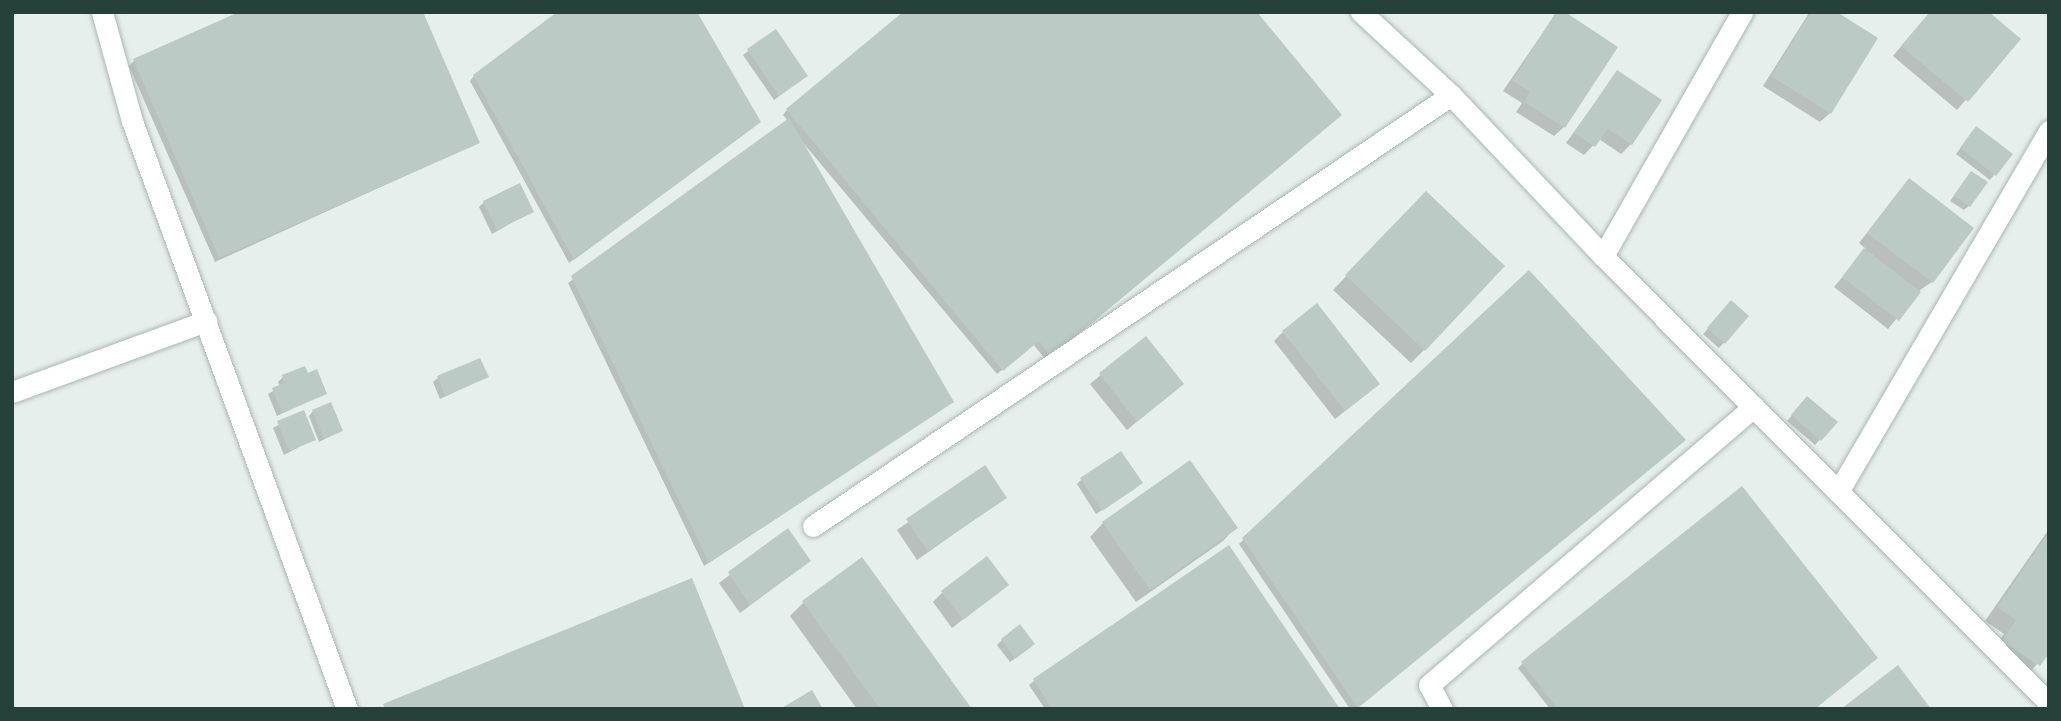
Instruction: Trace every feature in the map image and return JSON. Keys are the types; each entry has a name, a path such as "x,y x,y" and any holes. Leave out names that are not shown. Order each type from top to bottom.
{"street":[{"path":"102,12 132,121 347,709"},
{"path":"1361,12 1451,95 1602,256 2049,703"},
{"path":"1602,256 1742,12"},
{"path":"813,526 1451,95"},
{"path":"1838,492 2049,131"},
{"path":"12,392 206,321"},
{"path":"1442,709 1429,685 1754,406"}],"building":[{"path":"239,12 423,12 480,143 219,258 133,59"},
{"path":"557,12 697,12 761,122 574,260 473,75"},
{"path":"903,12 1257,12 1342,115 1051,357 1039,341 1003,371 786,109"},
{"path":"1556,12 1565,12 1618,47 1565,128 1524,102 1530,92 1512,81"},
{"path":"1811,12 1837,12 1878,38 1831,114 1771,76"},
{"path":"1930,12 1989,12 2021,39 1968,102 1901,46"},
{"path":"776,29 808,76 779,96 747,49"},
{"path":"1617,70 1662,100 1632,145 1608,129 1595,147 1574,133"},
{"path":"789,118 954,402 709,563 571,276"},
{"path":"1976,126 2013,154 1996,176 1960,148"},
{"path":"1971,171 1988,182 1970,207 1954,195"},
{"path":"1909,178 1974,228 1933,283 1867,233"},
{"path":"520,183 534,212 497,230 483,201"},
{"path":"1426,191 1505,266 1425,351 1345,275"},
{"path":"1864,248 1921,292 1899,321 1842,277"},
{"path":"1529,270 1686,440 1358,708 1242,538"},
{"path":"1731,300 1749,316 1725,344 1707,328"},
{"path":"1317,303 1380,384 1345,411 1282,331"},
{"path":"1146,336 1184,384 1137,422 1099,373"},
{"path":"480,358 489,377 445,396 437,376"},
{"path":"305,366 308,373 317,369 327,394 282,413 272,388 284,383 282,375"},
{"path":"1807,396 1838,422 1821,441 1791,415"},
{"path":"331,402 343,431 324,439 312,410"},
{"path":"304,410 316,440 289,451 277,421"},
{"path":"1121,451 1143,483 1102,511 1080,478"},
{"path":"1190,460 1238,528 1150,590 1102,522"},
{"path":"985,465 1007,498 928,551 906,519"},
{"path":"1742,486 1878,658 1815,709 1558,709 1521,662"},
{"path":"788,528 811,561 750,605 728,572"},
{"path":"2049,532 2049,653 2040,666 2002,641 2016,620 1997,607"},
{"path":"1229,545 1340,709 1052,709 1033,679"},
{"path":"987,556 1009,585 963,620 941,591"},
{"path":"862,557 972,709 880,709 802,601"},
{"path":"692,578 745,709 385,709 383,704"},
{"path":"1020,624 1035,644 1015,659 1001,639"},
{"path":"1898,665 1931,709 1841,709"},
{"path":"812,690 823,709 780,709"}]}
